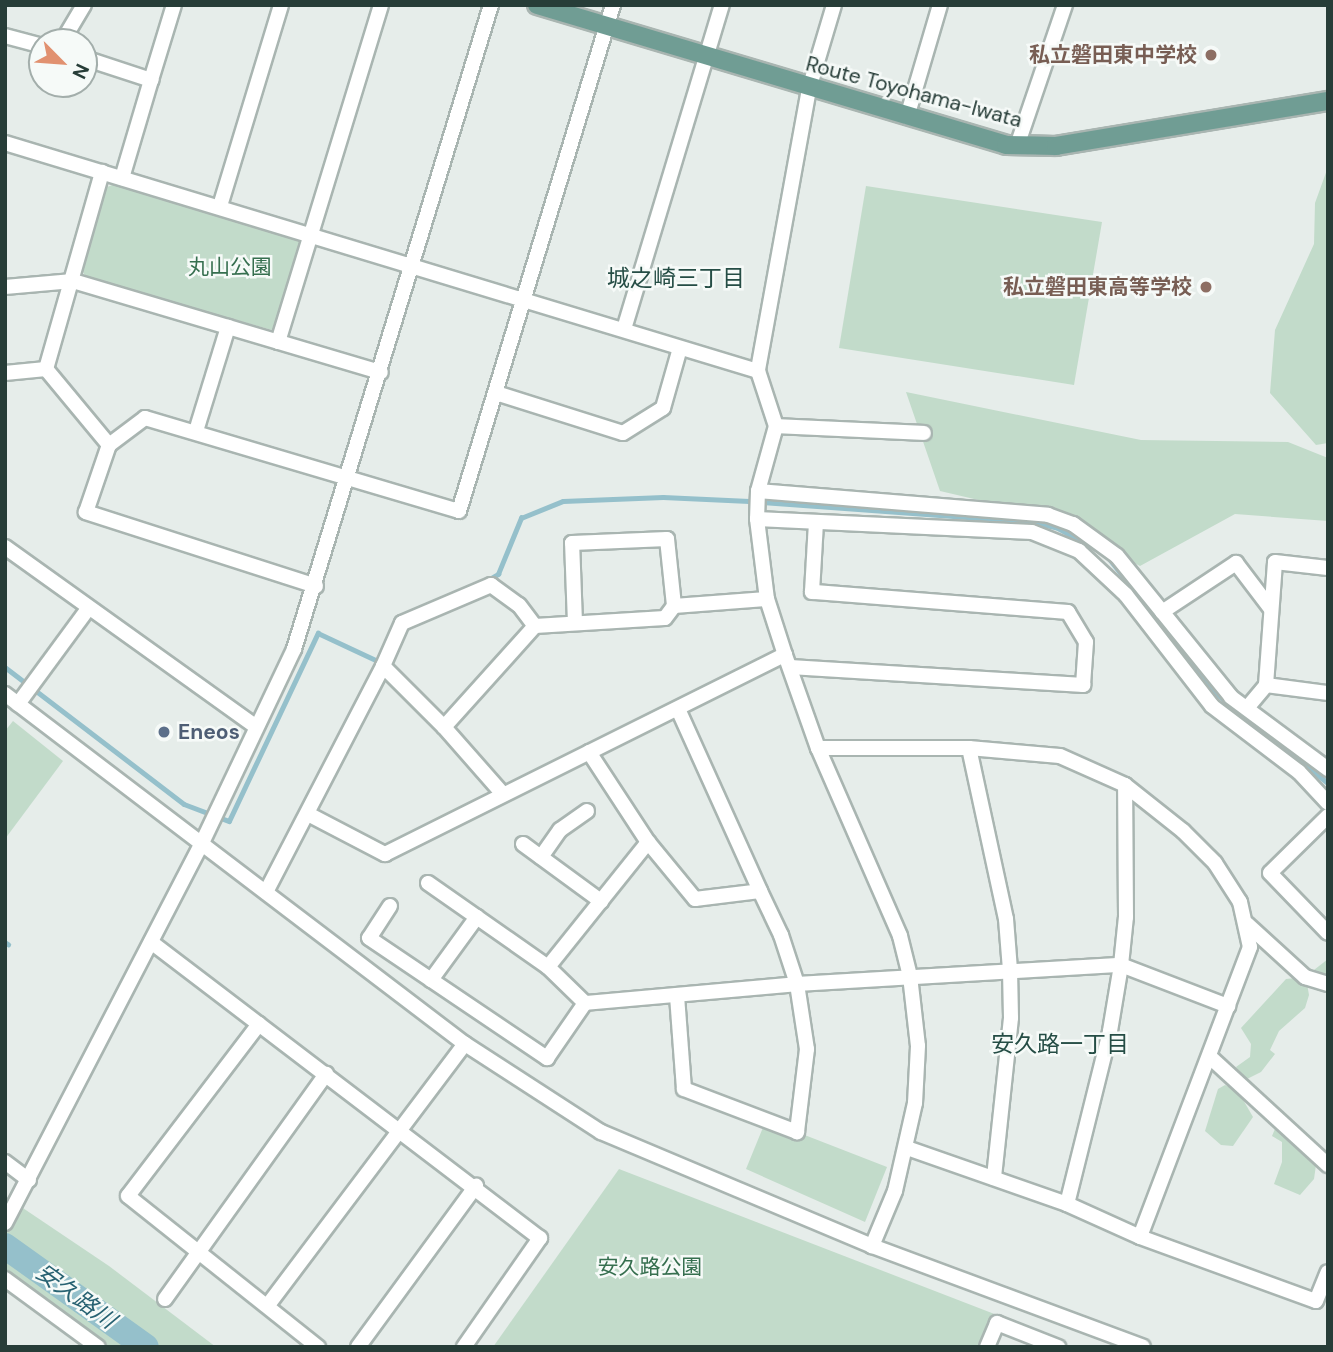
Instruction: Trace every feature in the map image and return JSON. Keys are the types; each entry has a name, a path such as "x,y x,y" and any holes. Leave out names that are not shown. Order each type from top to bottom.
{"main road":[{"name":"Route Toyohama-Iwata","path":"537,5 809,89 1017,146 1056,146 1328,102"}],"street":[{"path":"70,28 84,5"},
{"path":"122,178 174,5"},
{"path":"220,206 281,5"},
{"path":"278,342 381,5"},
{"path":"5,1223 201,845 255,726 294,649 316,586 491,5"},
{"path":"316,586 86,512 109,445 145,418 459,511 613,5"},
{"path":"624,329 722,5"},
{"path":"834,5 809,89 758,371 776,426 758,491 757,519 767,599 817,748 900,936 910,976 918,1046 907,1148 872,1247"},
{"path":"907,117 940,5"},
{"path":"1017,146 1065,5"},
{"path":"5,36 28,42"},
{"path":"98,63 151,80"},
{"path":"5,143 310,232 412,267 758,371"},
{"path":"46,369 102,172"},
{"path":"5,287 73,281 381,372"},
{"path":"196,431 228,327"},
{"path":"496,393 623,432 663,408 680,348"},
{"path":"5,373 46,369"},
{"path":"46,369 109,445"},
{"path":"776,426 924,433"},
{"path":"758,491 1048,515 1096,538 1118,556 1208,671 1247,708 1328,769"},
{"path":"757,519 1032,532 1079,551 1126,596 1212,706 1299,772 1328,803"},
{"path":"308,814 385,854 502,793 678,709 788,661 1083,685 1086,642 1068,612 812,592 816,522"},
{"path":"444,727 535,626 665,618 674,606 667,538 572,543 575,623"},
{"path":"5,547 87,610 255,726"},
{"path":"1247,708 1266,685 1275,562 1328,568"},
{"path":"1162,612 1236,563 1271,609"},
{"path":"266,892 383,666 402,623 491,585 519,605 535,626"},
{"path":"1126,596 1141,586"},
{"path":"674,606 767,599"},
{"path":"18,704 87,610"},
{"path":"383,666 444,727 502,793"},
{"path":"1266,685 1328,693"},
{"path":"5,694 464,1044 601,1132 872,1247 1143,1347"},
{"path":"677,996 684,1089 797,1132 807,1049 797,984 781,935 678,709"},
{"path":"817,748 969,748 1060,756 1125,785 1183,831 1214,863 1240,902 1251,947 1140,1237"},
{"path":"969,748 1006,919 1010,970 1011,1018 994,1178"},
{"path":"589,752 648,842 695,899 760,891"},
{"path":"1067,1204 1111,1031 1121,965 1126,917 1125,785"},
{"path":"541,857 560,830 587,811"},
{"path":"1328,816 1270,873 1328,933"},
{"path":"548,967 648,842"},
{"path":"523,844 601,901"},
{"path":"428,883 548,967 586,1003 797,984 1121,965 1227,1006"},
{"path":"390,906 369,938 547,1058 586,1003"},
{"path":"431,980 477,917"},
{"path":"1247,924 1306,977 1328,984"},
{"path":"151,942 476,1186 540,1238 464,1347"},
{"path":"259,1024 128,1196 318,1347"},
{"path":"268,1305 464,1044"},
{"path":"1210,1056 1328,1165"},
{"path":"165,1299 326,1074"},
{"path":"907,1148 1067,1204 1140,1237 1316,1301 1328,1272"},
{"path":"5,1162 29,1180"},
{"path":"358,1347 476,1186"},
{"path":"5,1279 98,1347"},
{"path":"988,1347 997,1322 1058,1347"}],"green space":[{"path":"1328,167 1328,443 1316,445 1270,393 1275,330 1314,244 1315,203"},
{"name":"丸山公園","path":"115,184 298,235 302,242 278,326 272,330 86,278 83,272 107,187"},
{"path":"866,186 1102,222 1074,385 839,348"},
{"path":"906,392 1141,440 1288,442 1328,458 1328,521 1235,514 1140,566 1042,515 940,491"},
{"path":"13,721 63,761 5,839 5,731"},
{"path":"1328,959 1328,984 1306,978 1309,995 1305,1008 1279,1031 1270,1050 1275,1054 1261,1072 1247,1079 1239,1074 1236,1067 1250,1057 1251,1044 1241,1028 1286,979 1305,977"},
{"path":"1225,1085 1238,1091 1253,1117 1233,1146 1221,1145 1205,1131 1218,1089"},
{"path":"766,1120 887,1167 865,1222 746,1169"},
{"path":"1277,1124 1316,1165 1314,1179 1300,1195 1274,1184 1282,1162 1282,1142 1272,1136"},
{"name":"安久路公園","path":"619,1169 997,1315 985,1347 493,1347"},
{"path":"5,1196 109,1266 216,1347 99,1347 5,1278"}],"waterway":[{"path":"488,580 498,574 521,518 563,501 663,497 1034,522 1058,528 1098,550"},
{"path":"1108,557 1216,693 1328,783"},
{"path":"400,619 422,607"},
{"path":"5,667 184,804 229,821 318,633 380,662"},
{"name":"安久路川","path":"5,1246 146,1347"}],"place":[{"name":"私立磐田東中学校","path":"1211,55"},
{"name":"私立磐田東高等学校","path":"1206,287"},
{"name":"Eneos","path":"164,732"}],"district":[{"name":"城之崎三丁目","path":"676,278"},
{"name":"安久路一丁目","path":"1060,1044"}]}
